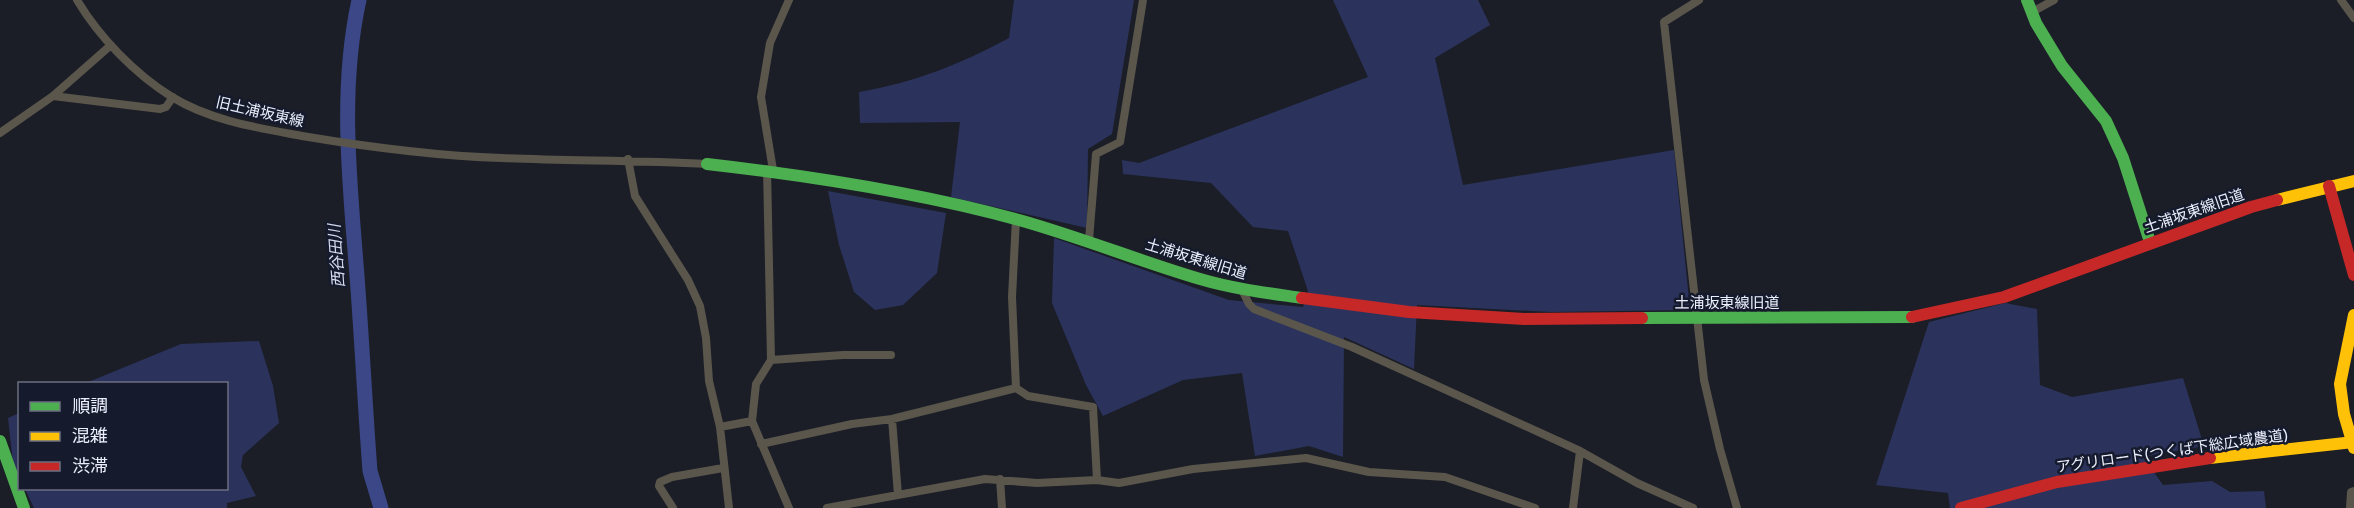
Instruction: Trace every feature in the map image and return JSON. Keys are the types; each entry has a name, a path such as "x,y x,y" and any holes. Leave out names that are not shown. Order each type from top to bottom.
{"street":[{"name":"旧土浦坂東線","path":"77,0 111,45 152,82 173,97 221,118 360,146 501,158 628,159 706,164"},
{"path":"786,508 752,421 756,384 771,360 770,170 761,97 770,43 789,0"},
{"path":"1089,240 1095,154 1120,142 1143,0"},
{"path":"1699,0 1664,22 1704,380 1737,508"},
{"path":"2027,0 2062,66 2106,121 2123,158 2150,242"},
{"path":"2032,12 2054,0"},
{"path":"2341,0 2354,18"},
{"path":"0,133 52,96 111,45"},
{"path":"52,96 160,109 166,107 173,97"},
{"path":"628,159 635,196 688,280 700,306 706,338 709,381 720,427 729,508"},
{"name":"土浦坂東線旧道","path":"706,164 838,180 1016,219 1089,240 1181,273 1242,290 1409,312 1524,319 1912,317 2004,297 2251,207 2354,181"},
{"path":"2330,186 2353,261 2354,275"},
{"path":"1016,219 1012,297 1016,388"},
{"path":"1242,290 1248,304 1254,309 1352,347 1580,451 1637,483 1693,508"},
{"path":"2353,444 2340,384 2354,323"},
{"path":"771,360 843,355 891,355"},
{"path":"761,444 852,424 892,418 1016,388 1028,396 1093,407 1098,480"},
{"path":"892,418 898,495"},
{"path":"720,427 752,421"},
{"path":"0,441 24,508"},
{"name":"アグリロード(つくば下総広域農道)","path":"1960,508 2015,491 2093,475 2353,444"},
{"path":"1573,508 1580,451"},
{"path":"827,508 971,481 1000,479 1057,484 1098,480 1119,483 1193,469 1306,458 1369,472 1445,477 1535,508"},
{"path":"673,508 659,486 660,482 723,468"},
{"path":"1000,479 1002,508"},
{"path":"2350,508 2351,492 2354,491"}],"shaded area":[{"path":"1014,0 1134,0 1112,134 1088,149 1087,228 951,197 960,122 860,123 859,92 899,83 936,71 1009,38"},
{"path":"1333,0 1478,0 1490,25 1435,58 1463,185 1674,150 1690,310 1551,312 1417,305 1414,369 1344,337 1343,457 1309,446 1255,456 1242,373 1183,380 1103,416 1086,385 1052,303 1054,238 1229,300 1303,307 1308,291 1288,231 1253,227 1211,183 1123,174 1122,160 1139,163 1368,77"},
{"path":"828,191 946,213 937,273 903,305 875,310 854,292 839,245"},
{"path":"2005,303 2037,309 2040,385 2072,397 2183,378 2204,446 2143,457 2163,485 2212,481 2230,492 2264,491 2266,508 1950,508 1948,493 1876,485 1929,322"},
{"path":"259,341 273,386 279,423 243,455 241,467 256,496 227,503 227,508 34,508 25,490 228,490 228,382 88,382 181,344"},
{"path":"18,413 18,475 13,463 8,418"}],"waterway":[{"name":"西谷田川","path":"359,0 349,69 349,172 370,471 381,508"}],"traffic: fast":[{"path":"2027,0 2036,23 2062,66 2106,121 2123,158 2150,242"},
{"path":"707,164 825,180 942,201 1019,220 1213,282 1302,298"},
{"path":"1642,318 1912,317"},
{"path":"0,441 24,508"}],"traffic: slow":[{"path":"2277,200 2354,181"},
{"path":"2354,315 2340,384 2344,414 2354,448"},
{"path":"2210,458 2354,442"}],"traffic: jam":[{"path":"2329,186 2354,275"},
{"path":"1912,317 2004,297 2251,207 2277,200"},
{"path":"1302,298 1409,312 1524,319 1642,318"},
{"path":"1961,508 2057,482 2210,458"}]}
